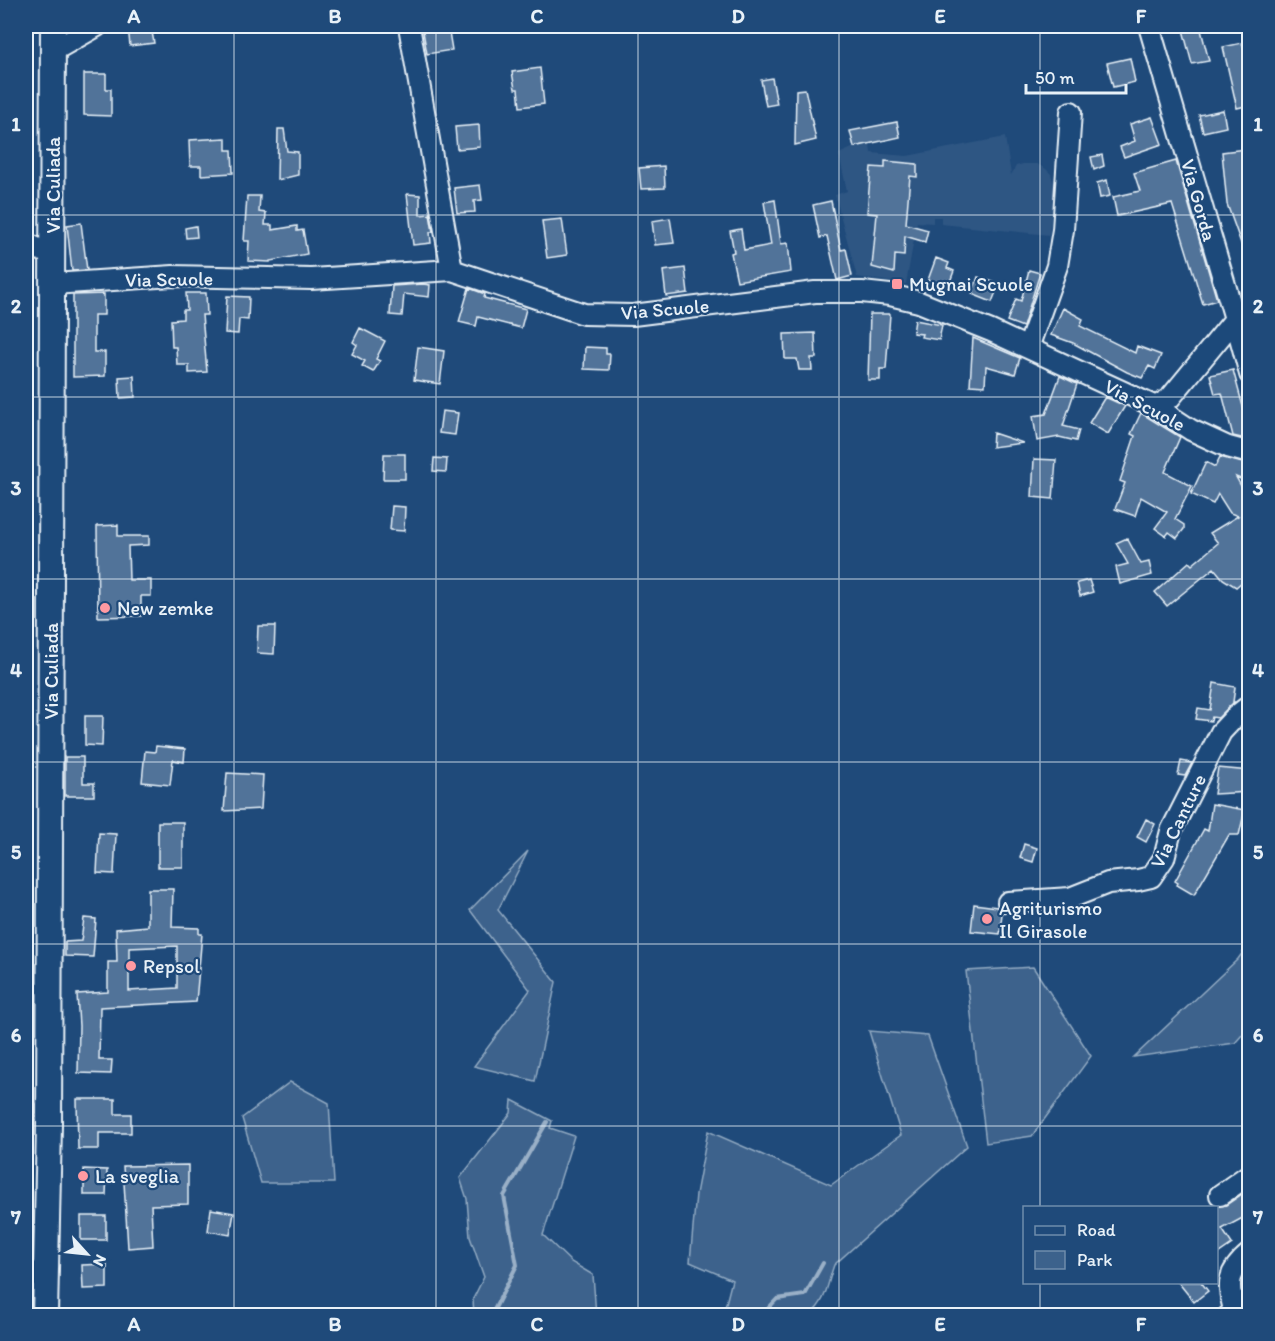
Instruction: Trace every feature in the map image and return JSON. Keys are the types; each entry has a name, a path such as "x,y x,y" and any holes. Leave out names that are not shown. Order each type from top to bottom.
{"main road":[{"name":"Via Culiada","path":"45,1316 49,1113 53,26"}],"street":[{"path":"53,51 97,26"},
{"path":"410,26 452,270"},
{"name":"Via Gorda","path":"1149,26 1250,374"},
{"path":"1028,348 1057,266 1064,230 1071,112"},
{"path":"26,243 53,256"},
{"name":"Via Scuole","path":"53,284 173,276 311,279 452,270 584,314 633,315 815,292 862,292 890,295 919,302 1028,348 1156,407 1191,430 1228,447 1250,453"},
{"path":"1156,407 1170,398 1235,318"},
{"name":"Via Canture","path":"1008,902 1070,898 1108,883 1151,877 1164,858 1171,831 1221,732 1250,705"},
{"path":"1220,1195 1250,1174"},
{"path":"1231,1313 1229,1290 1232,1276 1236,1264 1250,1253"},
{"path":"1231,1313 1250,1297"}],"shaded area":[{"path":"1005,137 1011,175 1016,166 1023,164 1037,164 1051,174 1055,188 1049,235 941,224 941,217 933,217 933,223 917,222 906,284 857,277 835,195 847,191 839,154 854,147 870,144 871,153 907,156"}],"green space":[{"path":"528,851 498,910 556,982 535,1081 474,1066 530,990 470,910"},
{"path":"1249,944 1249,1027 1235,1043 1134,1057 1238,959"},
{"path":"1033,967 1091,1056 1032,1136 986,1143 966,971"},
{"path":"869,1031 928,1036 967,1146 834,1265 826,1292 816,1310 810,1315 723,1315 732,1280 690,1262 696,1194 708,1131 831,1185 901,1135"},
{"path":"290,1082 329,1103 334,1183 261,1183 242,1118"},
{"path":"512,1100 552,1121 550,1128 574,1136 543,1235 571,1262 593,1275 596,1315 474,1315 473,1299 484,1277 470,1237 467,1199 460,1178 511,1113"}],"building":[{"path":"128,26 151,26 154,43 130,46"},
{"path":"422,26 448,26 452,50 427,54"},
{"path":"1182,26 1200,26 1209,61 1192,64"},
{"path":"1242,43 1250,66 1250,105 1237,108 1223,47"},
{"path":"1130,58 1135,82 1113,87 1107,63"},
{"path":"540,68 544,104 520,107 518,89 515,89 512,72"},
{"path":"84,74 106,74 106,89 111,89 111,116 84,115"},
{"path":"772,78 777,104 766,106 761,80"},
{"path":"805,89 816,140 795,145 796,90"},
{"path":"1223,110 1226,127 1203,132 1199,115"},
{"path":"1152,117 1162,144 1124,157 1120,147 1135,141 1130,124"},
{"path":"897,122 900,137 854,147 850,131"},
{"path":"479,125 480,147 457,149 455,127"},
{"path":"278,129 284,129 287,151 298,152 298,175 277,180"},
{"path":"226,138 226,150 232,150 233,173 201,175 201,166 190,166 189,140"},
{"path":"1245,149 1250,193 1250,262 1248,263 1227,204 1222,152"},
{"path":"1102,155 1104,166 1094,170 1091,157"},
{"path":"885,161 917,164 917,177 910,176 906,224 928,230 925,242 905,236 904,256 895,255 894,273 872,267 877,214 867,213 871,167 885,168"},
{"path":"1176,161 1217,300 1203,304 1172,204 1117,216 1113,197 1140,191 1134,173"},
{"path":"664,166 665,188 641,189 639,168"},
{"path":"1107,180 1110,196 1100,198 1097,183"},
{"path":"480,185 482,200 474,201 475,212 457,213 454,188"},
{"path":"407,194 420,195 420,215 430,214 433,232 430,232 431,243 413,245"},
{"path":"247,196 260,196 259,212 266,213 265,225 272,225 272,230 297,226 297,231 303,230 307,254 270,262 248,261 249,241 244,241"},
{"path":"775,200 781,244 788,243 791,272 737,281 731,253 734,252 730,231 741,229 744,250 771,245 764,202"},
{"path":"831,201 841,250 846,249 852,276 837,280 827,236 820,238 813,205"},
{"path":"670,218 674,243 655,245 652,221"},
{"path":"562,219 567,255 547,258 542,221"},
{"path":"81,223 87,270 72,271 67,225"},
{"path":"196,226 197,237 186,238 185,228"},
{"path":"936,258 949,263 947,268 954,271 948,287 928,280"},
{"path":"685,268 688,293 666,296 663,271"},
{"path":"1029,270 1040,273 1023,327 1007,321 1016,299 1021,301"},
{"path":"978,277 999,284 992,302 972,294"},
{"path":"430,285 429,297 404,294 402,316 390,315 392,286"},
{"path":"469,288 485,294 484,298 526,309 521,328 478,317 476,326 459,322"},
{"path":"186,293 206,293 207,315 202,315 207,372 189,373 189,365 177,365 176,347 172,347 171,320 183,319 183,310 187,310"},
{"path":"104,294 104,315 94,315 94,352 105,352 105,376 73,377 73,295"},
{"path":"227,296 249,297 248,320 239,319 238,334 225,333"},
{"path":"1063,308 1083,319 1080,326 1135,353 1137,346 1161,355 1155,369 1149,366 1142,378 1073,343 1051,335"},
{"path":"870,314 890,314 886,369 880,369 880,380 868,380"},
{"path":"915,320 942,325 939,340 913,333"},
{"path":"360,328 385,341 376,359 380,361 373,372 362,366 365,361 352,354 357,345 353,342"},
{"path":"815,333 816,358 811,358 812,370 799,370 797,359 785,359 784,334"},
{"path":"973,338 1020,358 1015,374 986,366 985,386 970,385"},
{"path":"418,347 444,351 440,384 414,380"},
{"path":"585,347 606,348 606,354 610,354 609,370 584,369"},
{"path":"1233,370 1250,432 1250,440 1233,436 1222,393 1215,394 1210,375"},
{"path":"134,376 135,397 120,398 119,377"},
{"path":"1060,376 1077,384 1063,426 1079,430 1076,441 1059,437 1037,441 1033,416 1046,414"},
{"path":"1105,397 1125,406 1108,434 1089,423"},
{"path":"442,411 458,413 455,435 439,433"},
{"path":"1141,413 1180,437 1165,472 1192,486 1175,519 1184,525 1184,529 1177,538 1169,532 1166,536 1155,528 1167,512 1141,497 1135,516 1115,509 1125,483 1120,481 1135,436 1131,434"},
{"path":"993,433 1023,443 992,447"},
{"path":"384,454 405,454 405,479 383,479"},
{"path":"1220,457 1250,465 1250,483 1236,477 1250,502 1250,575 1236,587 1223,579 1214,568 1167,606 1155,592 1189,562 1192,565 1218,543 1210,533 1238,516 1230,513 1218,494 1213,504 1191,494 1206,462 1215,467"},
{"path":"434,458 447,459 446,472 433,471"},
{"path":"1034,459 1056,460 1053,499 1032,497"},
{"path":"392,506 405,507 404,531 390,530"},
{"path":"118,525 118,536 149,536 149,545 128,546 129,580 151,580 151,596 141,596 141,616 98,617 97,526"},
{"path":"1127,538 1141,564 1149,562 1152,575 1120,584 1116,567 1128,564 1116,543"},
{"path":"1089,580 1093,592 1080,596 1077,583"},
{"path":"258,626 275,626 274,654 257,653"},
{"path":"1214,683 1235,687 1234,702 1218,718 1212,717 1211,721 1196,719 1198,708 1210,710"},
{"path":"85,716 103,716 102,746 85,745"},
{"path":"156,746 185,749 184,762 173,760 170,785 142,782 145,751 155,752"},
{"path":"65,757 83,757 83,783 94,783 94,796 65,796"},
{"path":"1181,761 1192,763 1185,776 1178,775"},
{"path":"1218,768 1250,771 1250,792 1214,794"},
{"path":"227,773 263,775 261,809 224,811"},
{"path":"1212,804 1245,810 1239,835 1229,835 1194,895 1177,885 1175,881 1204,829 1208,831"},
{"path":"1146,819 1155,824 1146,842 1137,837"},
{"path":"158,822 183,822 183,867 158,867"},
{"path":"99,833 116,834 114,874 97,873"},
{"path":"1024,844 1037,848 1033,862 1020,858"},
{"path":"148,889 173,889 172,927 199,928 199,934 202,934 196,1002 100,1007 99,1060 112,1060 111,1074 78,1073 77,994 108,992 108,962 117,962 116,929 148,926","holes":["177,946 177,988 129,991 129,948"]},
{"name":"Agriturismo Il Girasole","path":"974,904 997,907 1002,913 1000,934 971,931"},
{"path":"84,918 96,919 93,957 65,956 65,942 81,941"},
{"path":"77,1099 115,1099 115,1114 131,1114 131,1133 99,1133 99,1149 78,1149"},
{"path":"188,1165 188,1204 151,1205 153,1246 128,1248 123,1166"},
{"path":"84,1169 107,1170 106,1195 84,1195"},
{"path":"1248,1190 1250,1214 1222,1229 1232,1244 1218,1254 1218,1206 1216,1206 1226,1205"},
{"path":"211,1209 234,1213 230,1235 208,1231"},
{"path":"81,1216 106,1216 106,1240 81,1240"},
{"path":"107,1264 107,1288 83,1289 82,1265"},
{"path":"1180,1284 1203,1284 1208,1291 1194,1302"}],"waterway":[{"path":"491,1316 517,1265 504,1196 547,1122"},
{"path":"761,1316 777,1299 805,1295 823,1263"}],"place":[{"name":"Mugnai Scuole","path":"897,284"},
{"name":"New zemke","path":"105,608"},
{"name":"Agriturismo Il Girasole","path":"987,919"},
{"name":"Repsol","path":"131,966"},
{"name":"La sveglia","path":"83,1176"}]}
